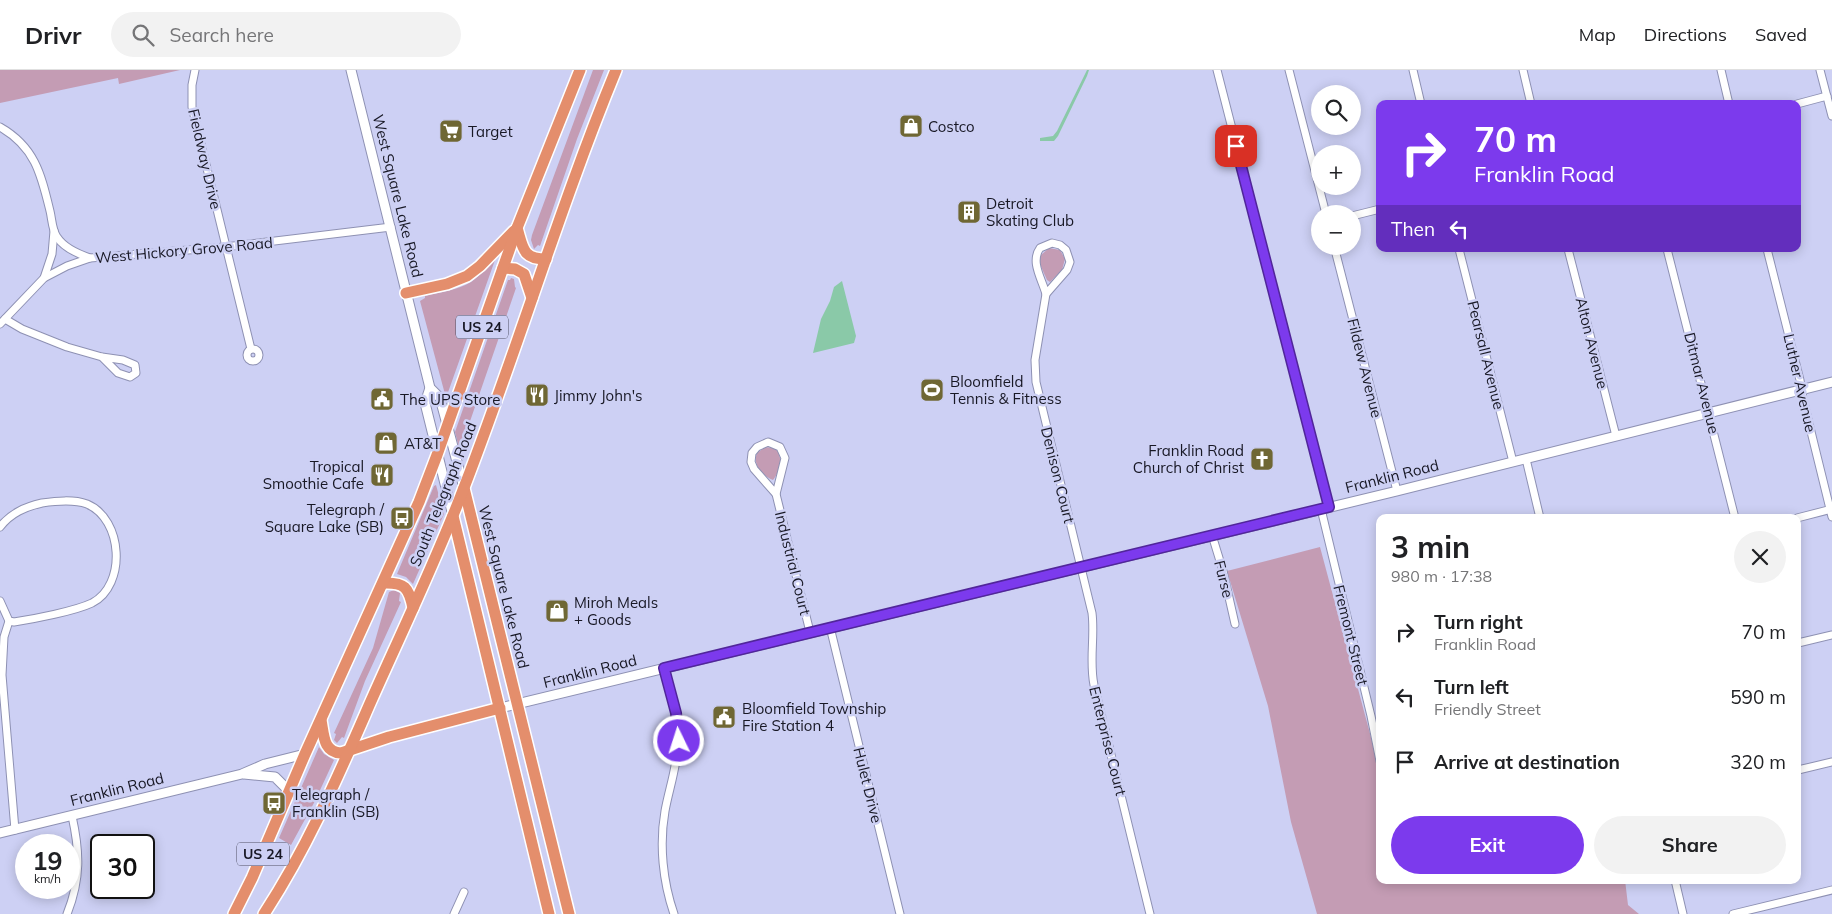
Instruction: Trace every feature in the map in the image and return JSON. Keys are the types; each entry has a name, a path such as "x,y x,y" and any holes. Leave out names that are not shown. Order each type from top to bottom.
{"highway":[{"name":"South Telegraph Road","path":"234,914 252,878 305,754 384,582 437,455 502,268 580,70"},
{"name":"South Telegraph Road","path":"264,914 302,852 453,516 590,134 616,70"},
{"path":"406,293 447,284 467,276 480,266 517,228 526,253 533,258 546,258"},
{"path":"502,268 515,269 524,274 532,298"},
{"name":"West Square Lake Road","path":"464,488 569,914"},
{"name":"West Square Lake Road","path":"453,516 549,914"},
{"path":"384,582 402,585 410,596 413,608"},
{"name":"Franklin Road","path":"348,752 389,737 500,708"},
{"path":"321,720 326,744 329,749 334,752 348,752"}],"street":[{"name":"Fieldway Drive","path":"195,70 192,85 192,107 250,349"},
{"name":"West Square Lake Road","path":"351,70 430,388 440,398 464,488"},
{"name":"Fremont Street","path":"1217,70 1325,508 1376,741"},
{"path":"1289,70 1324,205"},
{"path":"1413,70 1420,100"},
{"path":"1523,70 1530,100"},
{"path":"1721,70 1729,100"},
{"path":"1820,70 1832,116"},
{"path":"1801,103 1827,96"},
{"path":"0,127 24,146 35,162 43,182 57,237 75,252 90,258"},
{"path":"1361,214 1376,210"},
{"name":"West Hickory Grove Road","path":"2,322 44,278 67,266 90,258 225,247 391,227"},
{"path":"44,278 52,254 54,231"},
{"name":"Denison Court","path":"1046,294 1069,266 1070,258 1066,250 1056,244 1044,246 1036,256 1035,264 1046,294 1035,360 1035,375 1081,566"},
{"name":"Pearsall Avenue","path":"1460,252 1514,462"},
{"name":"Alton Avenue","path":"1569,252 1616,436"},
{"name":"Ditmar Avenue","path":"1668,252 1735,514"},
{"name":"Luther Avenue","path":"1768,252 1832,517"},
{"name":"Fildew Avenue","path":"1336,255 1397,491"},
{"path":"2,322 42,338 102,357"},
{"name":"Franklin Road","path":"500,708 1397,491 1832,382"},
{"name":"West Square Lake Road","path":"430,388 424,403 453,516"},
{"name":"Industrial Court","path":"776,494 785,462 784,454 776,444 764,443 754,450 751,458 752,466 776,494 810,632"},
{"path":"1526,459 1539,514"},
{"path":"0,527 9,517 29,507 58,501 81,503 92,507 106,521 113,535 116,552 114,578 107,589 93,602 40,617 9,621"},
{"path":"1801,517 1831,509"},
{"name":"Furse","path":"1212,535 1235,624"},
{"name":"Enterprise Court","path":"1081,566 1093,619 1092,676 1150,914"},
{"path":"0,601 9,621 4,637 2,675 16,830"},
{"name":"Hulet Drive","path":"830,627 900,914"},
{"path":"1801,642 1832,635"},
{"path":"664,668 676,713 678,733 677,756 665,811 662,837 665,879 674,914"},
{"name":"Franklin Road","path":"0,833 242,774 265,764 305,754"},
{"path":"1801,769 1832,762"},
{"name":"Franklin Road","path":"242,774 275,777 290,792"},
{"path":"67,914 79,866 78,848 72,816"},
{"path":"1676,884 1683,914"},
{"path":"1733,914 1832,890"},
{"path":"454,914 464,892"}],"shaded area":[{"path":"0,70 180,70 119,84 118,78 0,103"},
{"path":"593,70 604,70 577,139 540,246 538,245 534,249 531,240 532,235"},
{"path":"1087,70 1089,70 1087,76 1058,136 1054,141 1040,141 1040,138 1053,136 1057,131"},
{"path":"1049,248 1060,250 1065,259 1062,270 1050,282 1047,280 1039,262 1041,255"},
{"path":"497,252 446,398 420,301 425,296 455,289 471,282 482,272"},
{"path":"514,279 516,288 467,430 461,456 455,432 508,280"},
{"path":"842,281 856,336 854,343 813,353 821,319 830,301 834,287"},
{"path":"765,447 775,448 780,460 778,472 773,480 759,470 756,462 757,453"},
{"path":"436,485 444,514 413,584 406,577 397,574"},
{"path":"1320,547 1376,756 1376,884 1625,884 1628,905 1639,914 1317,914 1291,822 1268,706 1227,571"},
{"path":"394,590 400,593 399,601 401,602 365,681 344,738 342,737 337,743 334,740 336,734 334,733 373,648 389,592"},
{"path":"319,747 324,754 334,760 315,801 291,845 279,838"}],"place":[{"name":"Costco","path":"911,126"},
{"name":"Target","path":"451,131"},
{"name":"Detroit Skating Club","path":"969,212"},
{"name":"Bloomfield Tennis & Fitness","path":"932,390"},
{"name":"Jimmy John's","path":"537,395"},
{"name":"The UPS Store","path":"382,399"},
{"name":"AT&T","path":"386,443"},
{"name":"Franklin Road Church of Christ","path":"1262,459"},
{"name":"Tropical Smoothie Cafe","path":"382,475"},
{"name":"Telegraph / Square Lake (SB)","path":"402,518"},
{"name":"Miroh Meals + Goods","path":"557,611"},
{"name":"Bloomfield Township Fire Station 4","path":"724,717"},
{"name":"Telegraph / Franklin (SB)","path":"274,803"}],"route":[{"path":"679,741 676,713 664,668 1329,507 1272,292 1236,146"}]}
